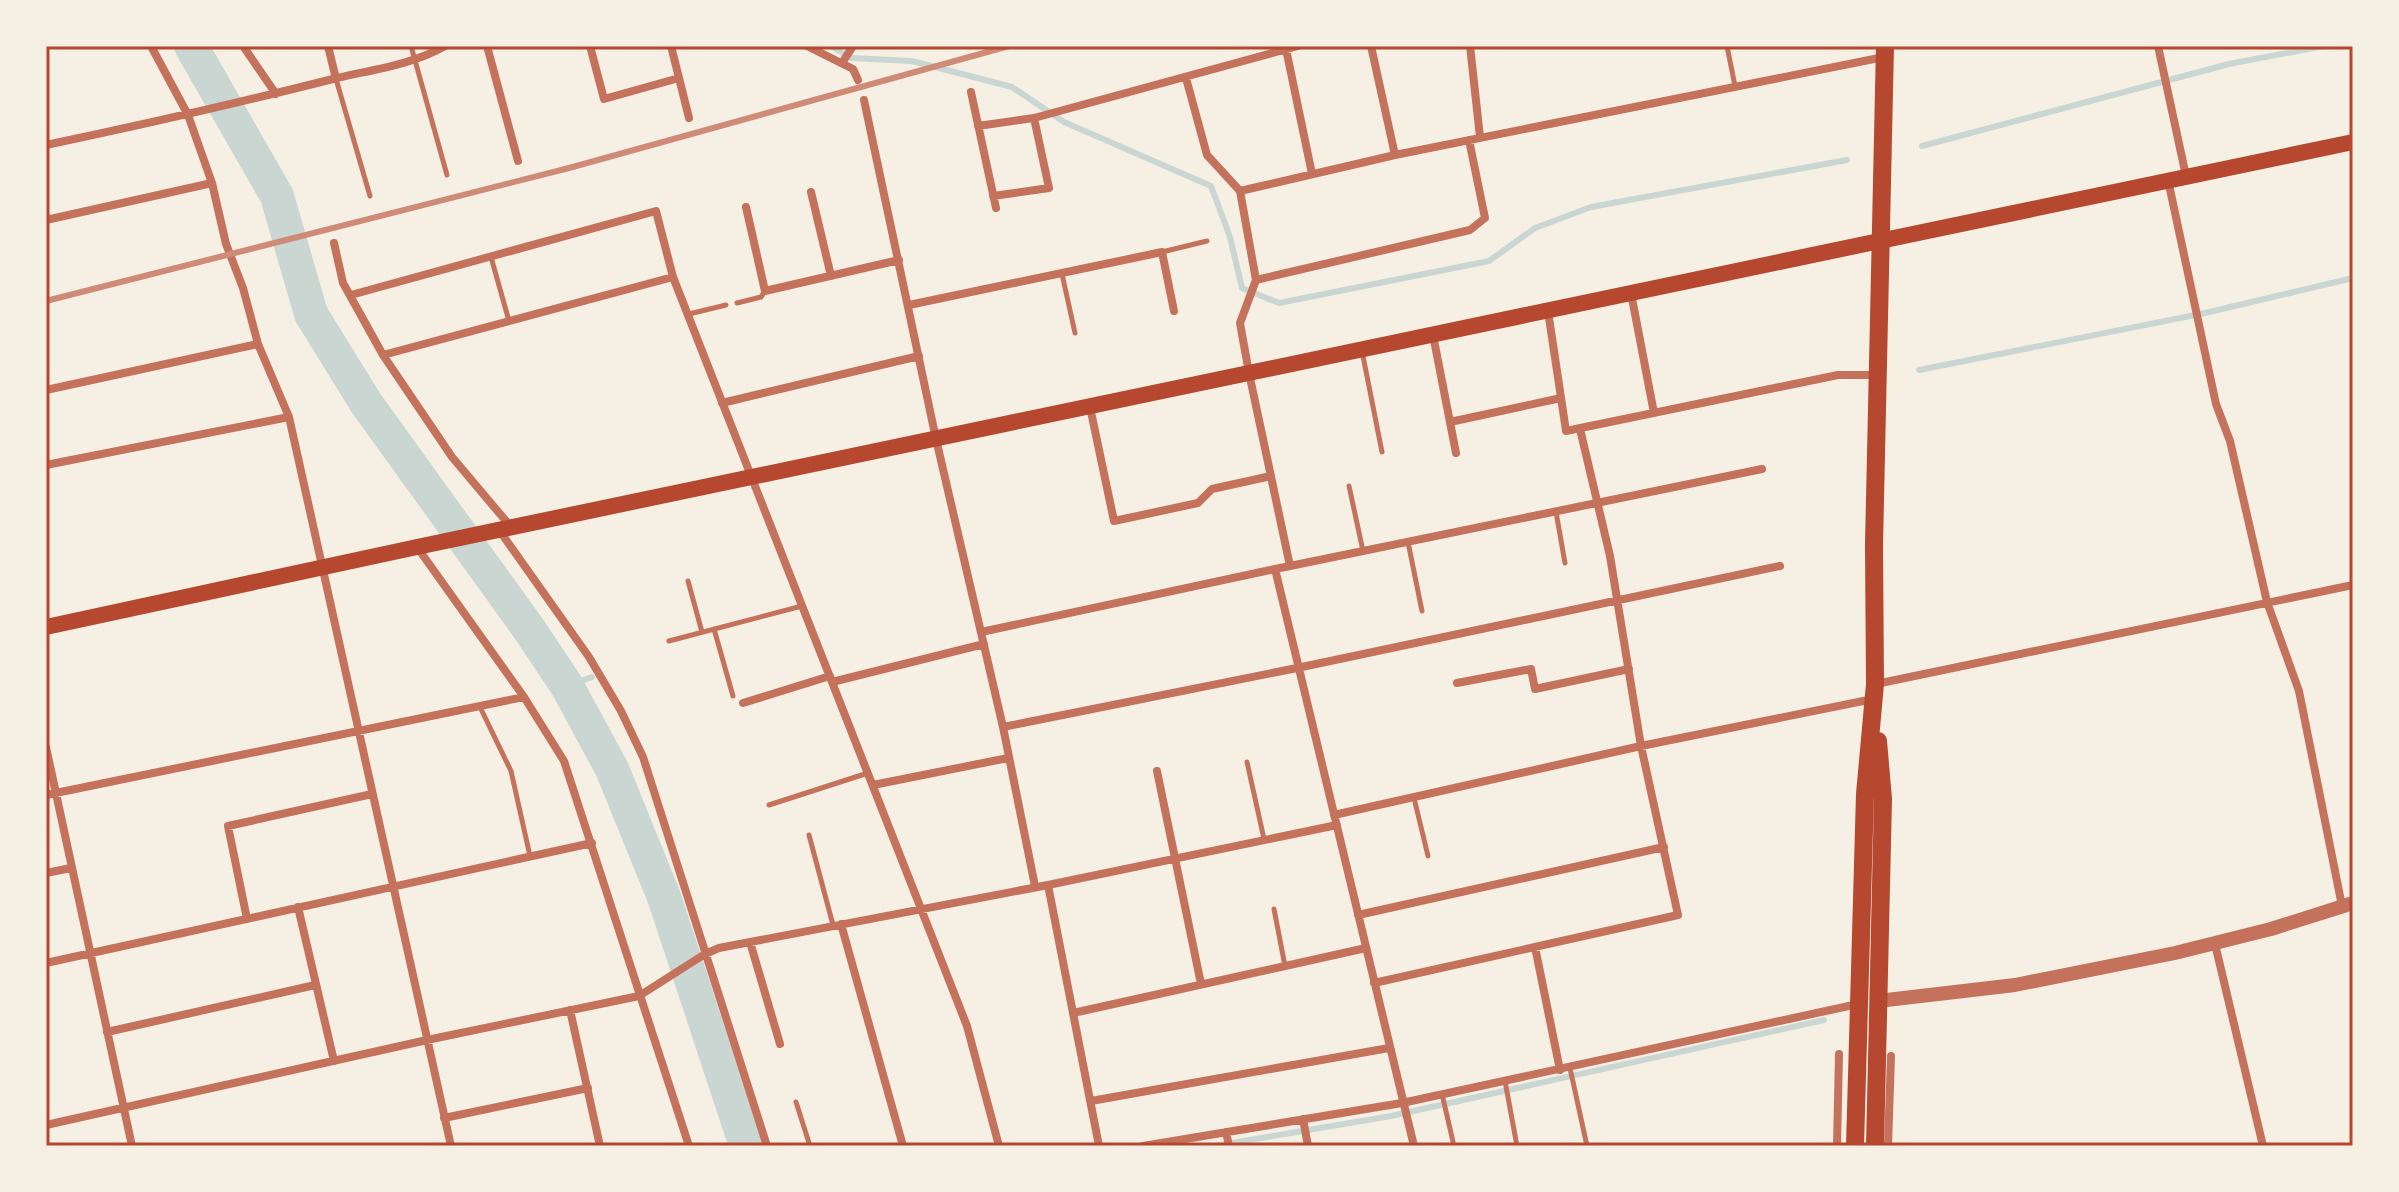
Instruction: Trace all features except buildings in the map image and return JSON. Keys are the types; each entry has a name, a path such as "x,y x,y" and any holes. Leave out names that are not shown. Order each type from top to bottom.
{"highway":[{"path":"1875,1146 1883,799 1874,692 1874,545 1885,51"},
{"path":"1855,1146 1865,794 1874,692"}],"main road":[{"path":"46,627 2353,142"}],"street":[{"path":"151,46 188,115 212,183 226,244 243,288 258,344 289,417 451,1146"},
{"path":"243,46 276,94"},
{"path":"328,46 336,79"},
{"path":"46,145 276,94 414,59 445,46"},
{"path":"487,46 518,161"},
{"path":"590,46 604,99 679,78"},
{"path":"671,46 689,118"},
{"path":"807,46 853,69 858,80"},
{"path":"842,63 853,46"},
{"path":"978,126 1038,117 1298,46"},
{"path":"1371,46 1395,155"},
{"path":"1470,46 1480,137"},
{"path":"2158,46 2186,176"},
{"path":"1286,49 1312,174"},
{"path":"1240,191 1885,51"},
{"path":"1186,78 1207,155 1240,191 1253,288 1240,323 1290,566"},
{"path":"971,92 996,208"},
{"path":"864,100 936,439 1003,727 1035,886"},
{"path":"993,196 1049,188 1038,117"},
{"path":"1253,288 1470,230 1485,218 1469,140"},
{"path":"1878,1001 2015,985 2215,944 2348,904 2299,691 2267,602 2230,441 2216,404 2168,180"},
{"path":"46,220 212,183"},
{"path":"811,192 831,276"},
{"path":"746,207 765,291 899,260"},
{"path":"351,295 656,211 673,277 687,314 967,1026 999,1146"},
{"path":"334,243 343,283 383,355 452,457 506,529 621,711 643,757 767,1146"},
{"path":"909,305 1162,252 1174,311"},
{"path":"383,355 673,277"},
{"path":"1631,293 1654,413"},
{"path":"1548,311 1566,431 1838,375 1877,375"},
{"path":"1433,334 1456,453"},
{"path":"46,390 258,344"},
{"path":"722,403 919,356"},
{"path":"1450,422 1561,398"},
{"path":"1090,407 1114,521 1198,503 1212,489 1271,476"},
{"path":"46,465 289,417"},
{"path":"1374,983 1678,915 1641,746 1599,504 1580,429"},
{"path":"981,632 1762,469"},
{"path":"417,547 524,697 564,761 689,1146"},
{"path":"1003,727 1780,566"},
{"path":"1275,569 1414,1146"},
{"path":"1334,815 2353,585"},
{"path":"743,703 984,644"},
{"path":"1457,683 1531,669 1535,689 1629,669"},
{"path":"51,794 524,697"},
{"path":"46,747 51,794 71,868 132,1146"},
{"path":"873,785 1008,758"},
{"path":"1157,771 1201,984"},
{"path":"247,919 228,826 372,794"},
{"path":"46,1125 639,996 719,948 1048,885 1337,825"},
{"path":"46,963 592,843"},
{"path":"1358,915 1664,847"},
{"path":"46,873 71,868"},
{"path":"1048,885 1099,1146"},
{"path":"298,907 334,1061"},
{"path":"837,924 903,1146"},
{"path":"750,942 780,1044"},
{"path":"2215,944 2263,1146"},
{"path":"1535,947 1567,1069"},
{"path":"1073,1013 1366,948"},
{"path":"107,1032 315,985"},
{"path":"1143,1146 1228,1139 1403,1106 1859,1004"},
{"path":"570,1010 600,1146"},
{"path":"1091,1101 1389,1048"},
{"path":"1837,1146 1839,1054"},
{"path":"1888,1146 1891,1056"},
{"path":"444,1118 588,1088"},
{"path":"1304,1123 1308,1144"}],"lane":[{"path":"411,46 447,175"},
{"path":"1727,46 1735,86"},
{"path":"336,79 370,196"},
{"path":"1162,252 1207,241"},
{"path":"491,257 509,321"},
{"path":"1062,273 1075,333"},
{"path":"737,303 761,297 765,291"},
{"path":"687,314 726,305"},
{"path":"1362,349 1382,452"},
{"path":"1349,486 1363,551"},
{"path":"1556,512 1565,563"},
{"path":"1408,542 1422,611"},
{"path":"688,581 702,632"},
{"path":"669,641 802,606"},
{"path":"714,629 733,696"},
{"path":"480,706 511,771 530,856"},
{"path":"1247,762 1264,840"},
{"path":"769,805 868,773"},
{"path":"1414,797 1428,856"},
{"path":"809,835 837,924"},
{"path":"1274,909 1285,966"},
{"path":"1567,1069 1587,1146"},
{"path":"1505,1085 1517,1146"},
{"path":"1443,1098 1454,1146"},
{"path":"796,1102 810,1146"}],"waterway":[{"path":"191,46 277,196 311,314 366,403 567,686 612,769 664,897 746,1146"},
{"path":"831,46 851,58 912,61 1012,87 1064,122 1211,186 1230,237 1242,288 1279,303 1489,261 1535,228 1591,207 1847,160"},
{"path":"1922,146 2229,64 2324,46"},
{"path":"1919,370 2205,313 2353,278"},
{"path":"567,686 592,677"},
{"path":"1214,1146 1391,1116 1824,1020"}],"railway":[{"path":"46,301 569,168 1009,46"}]}
